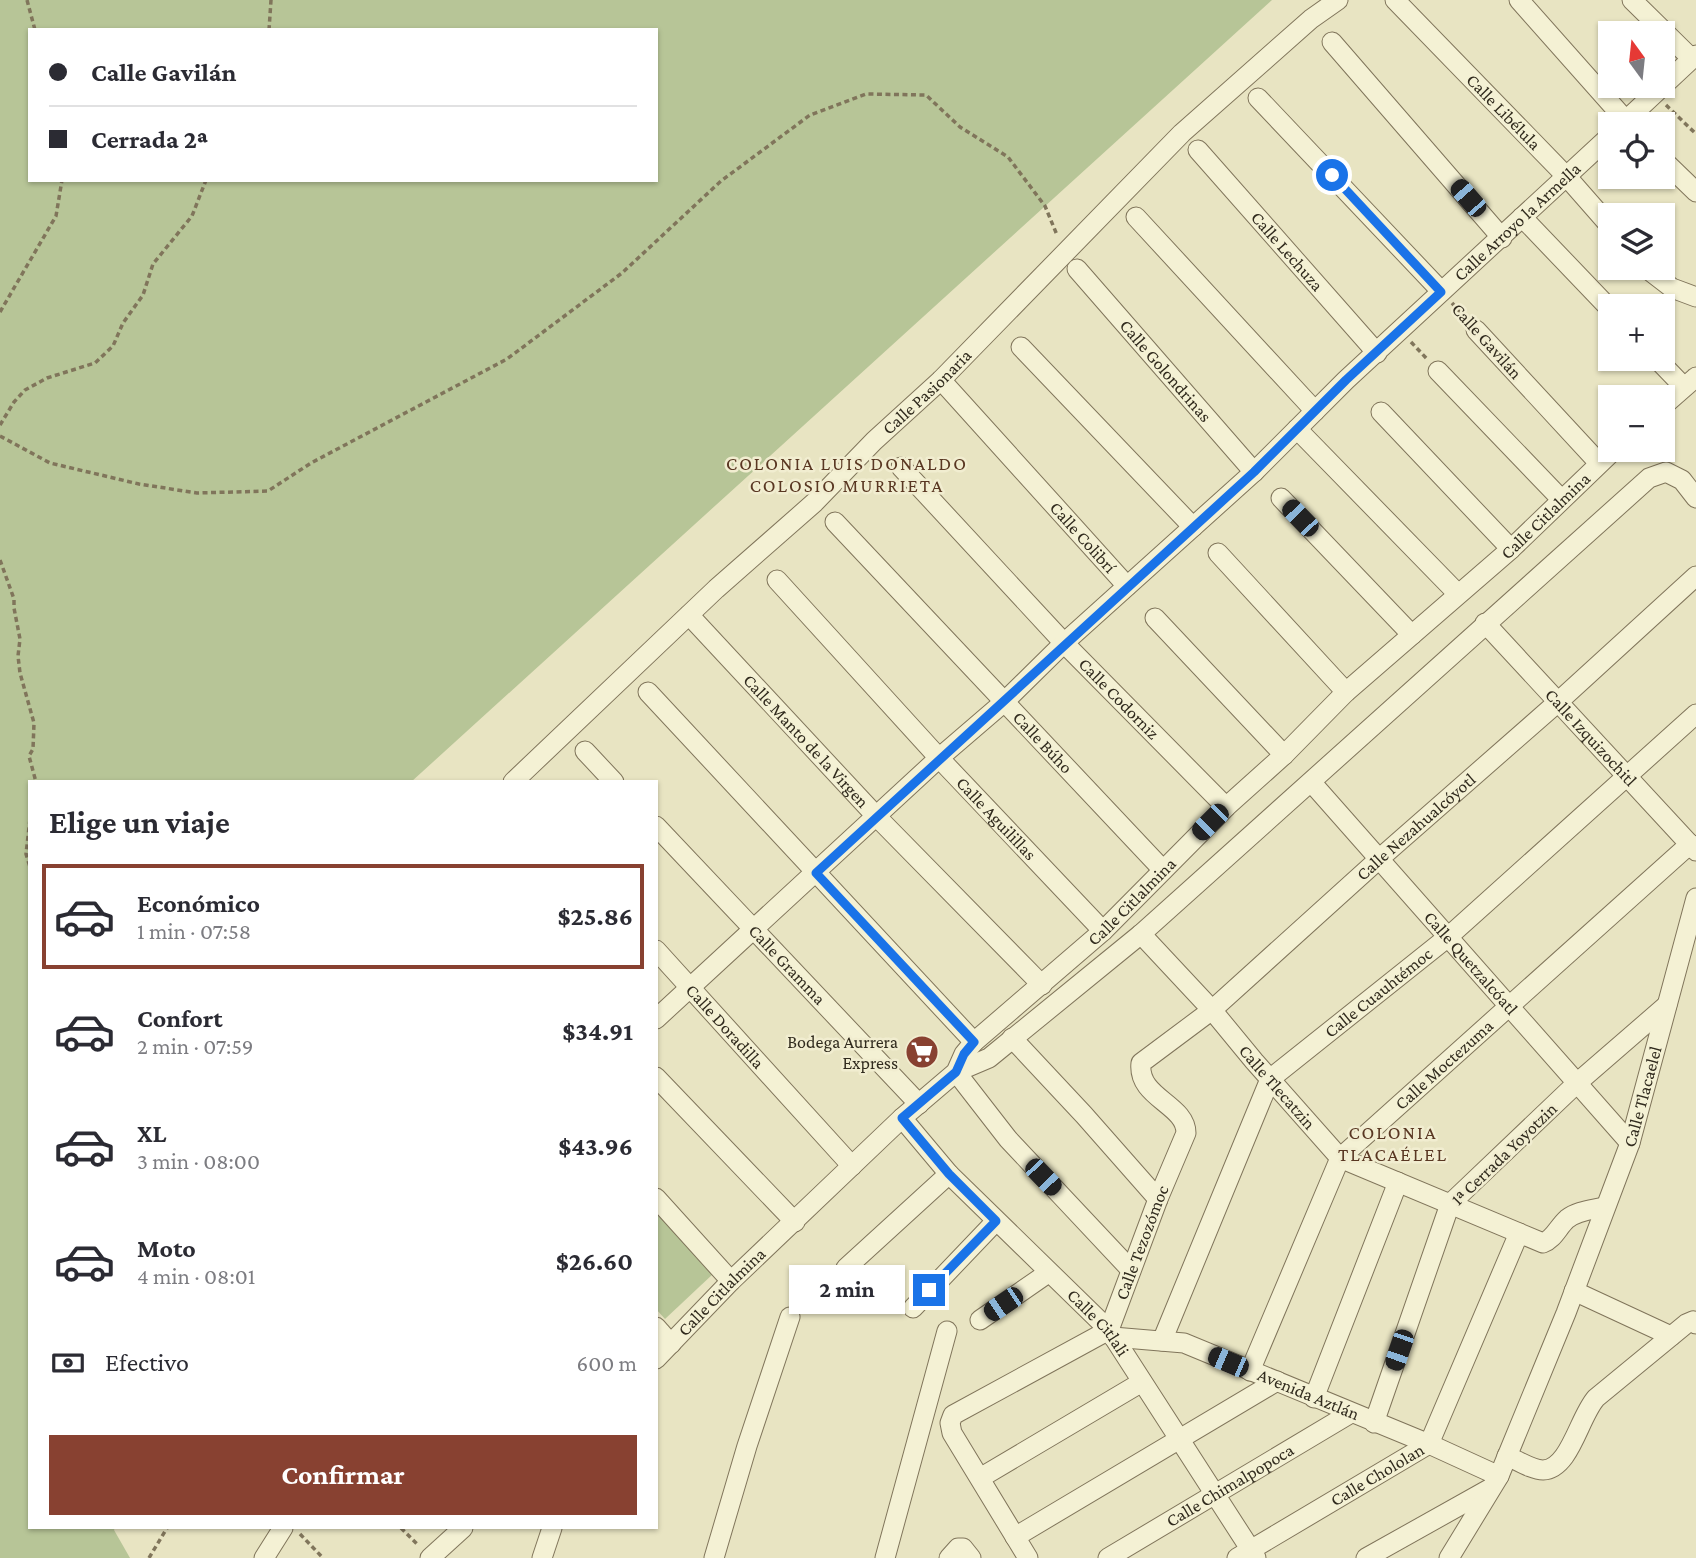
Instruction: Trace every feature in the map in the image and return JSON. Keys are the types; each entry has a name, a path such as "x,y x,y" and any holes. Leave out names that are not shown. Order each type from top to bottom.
{"street":[{"name":"Calle Pasionaria","path":"515,780 689,615 815,502 874,441 1071,263 1182,133 1311,19 1338,0"},
{"name":"Calle Libélula","path":"1395,0 1598,212"},
{"path":"1519,0 1616,112"},
{"path":"1632,0 1694,57 1675,75"},
{"path":"1332,42 1502,237"},
{"name":"Calle Gavilán","path":"1258,98 1441,292"},
{"path":"1636,112 1650,98"},
{"name":"Calle Arroyo la Armella","path":"658,1018 1064,643 1254,472 1441,292 1598,147"},
{"name":"Calle Lechuza","path":"1198,149 1377,353"},
{"path":"1675,172 1696,192"},
{"path":"1136,217 1315,411"},
{"path":"1522,217 1598,296"},
{"name":"Calle Golondrinas","path":"1071,263 1254,472"},
{"path":"1662,280 1672,288 1696,297"},
{"name":"Calle Gavilán","path":"1476,330 1599,463"},
{"path":"1021,347 1193,527"},
{"path":"1438,371 1561,499"},
{"path":"1674,371 1690,382 1675,395"},
{"name":"Calle Colibrí","path":"941,380 1127,586"},
{"path":"1381,412 1511,549"},
{"path":"1297,429 1458,594"},
{"name":"Calle Citlalmina","path":"661,1354 731,1281 902,1118 956,1072 964,1054 974,1042 1103,931 1226,807 1284,755 1346,692 1511,549 1599,463"},
{"name":"Calle Codorniz","path":"901,467 1064,643 1226,807"},
{"path":"1131,1270 1008,1139 956,1072 989,1058 1141,934 1649,478 1666,472 1682,481 1696,498"},
{"path":"1281,498 1412,635"},
{"name":"Calle Búho","path":"835,522 1163,870"},
{"path":"1217,553 1346,692"},
{"name":"Calle Nezahualcóyotl","path":"1140,1074 1141,1063 1212,1010 1696,576"},
{"name":"Calle Aguilillas","path":"777,580 939,758 1103,931"},
{"name":"Calle Manto de la Virgen","path":"689,615 877,817 1042,985"},
{"path":"1156,618 1284,755"},
{"name":"Calle Izquizochitl","path":"1485,624 1693,847"},
{"path":"648,692 974,1042"},
{"name":"Calle Cuauhtémoc","path":"1162,1342 1270,1079 1448,937 1696,714"},
{"path":"585,751 612,780"},
{"name":"Calle Quetzalcóatl","path":"1312,783 1630,1143"},
{"name":"Calle Gramma","path":"658,828 919,1104"},
{"name":"Calle Moctezuma","path":"1250,1371 1340,1158 1509,1006 1693,847"},
{"name":"Calle Tlacaelel","path":"1449,1558 1496,1482 1574,1291 1630,1143 1696,898"},
{"name":"Calle Tlecatzin","path":"1141,934 1212,1010 1340,1158 1543,1243 1548,1241 1566,1220 1580,1212 1604,1208"},
{"name":"Calle Doradilla","path":"658,952 852,1166"},
{"name":"1ª Cerrada Yoyotzin","path":"1374,1423 1450,1204 1577,1083 1667,1005"},
{"path":"1012,1038 1158,1199"},
{"name":"Calle Tezozómoc","path":"1111,1334 1131,1270 1186,1133 1186,1125 1144,1083 1140,1074"},
{"path":"658,1079 795,1222"},
{"name":"Calle Citlali","path":"902,1118 949,1174 1111,1334 1215,1494 1248,1555"},
{"path":"846,1268 949,1174"},
{"path":"1314,1398 1398,1182"},
{"path":"658,1200 731,1281"},
{"path":"913,1308 996,1221"},
{"name":"Calle Chololan","path":"1248,1555 1429,1444 1519,1233"},
{"path":"980,1320 1048,1273"},
{"path":"1574,1291 1671,1336"},
{"path":"714,1558 747,1446 790,1317"},
{"path":"1507,1456 1541,1470 1555,1466 1564,1458 1587,1408 1686,1324 1693,1321 1696,1324"},
{"path":"885,1558 947,1331"},
{"path":"1028,1558 952,1433 950,1423 953,1415 1111,1334"},
{"name":"Avenida Aztlán","path":"1111,1334 1184,1343 1429,1444 1496,1482"},
{"path":"1015,1537 1277,1381"},
{"path":"980,1478 1142,1382"},
{"name":"Calle Chimalpopoca","path":"1108,1558 1351,1413"},
{"path":"1367,1558 1496,1482"},
{"path":"264,1558 282,1529"},
{"path":"425,1553 461,1529"},
{"path":"542,1558 552,1529"}],"path":[{"path":"27,0 34,28"},
{"path":"269,28 271,0"},
{"path":"0,436 50,463 139,484 197,493 268,491 311,463 507,359 622,273 721,181 810,114 866,94 926,95 960,127 1008,157 1045,206 1071,263"},
{"path":"1658,98 1696,134"},
{"path":"0,312 56,216 62,182"},
{"path":"0,425 25,390 47,378 95,363 113,346 123,323 143,295 153,264 192,216 205,182"},
{"name":"Calle Gavilán","path":"1441,292 1476,330"},
{"path":"1400,331 1438,371"},
{"path":"0,559 14,599 20,639 20,673 34,723 33,749 29,756 35,780"},
{"path":"28,836 28,860"},
{"path":"149,1558 166,1529"},
{"path":"294,1529 323,1558"},
{"path":"402,1529 425,1553"}],"green space":[{"path":"0,0 1272,0 413,780 28,780 28,1529 114,1529 130,1558 0,1558"},
{"path":"658,1214 714,1273 665,1319 658,1311"}],"place":[{"name":"Bodega Aurrera Express","path":"922,1052"}],"district":[{"name":"COLONIA LUIS DONALDO COLOSIO MURRIETA","path":"847,474"},
{"name":"COLONIA TLACAÉLEL","path":"1393,1143"}],"route":[{"path":"929,1290 996,1221 949,1174 902,1118 956,1072 964,1054 974,1042 816,873 1064,643 1254,472 1346,380 1441,292 1332,175"}]}
